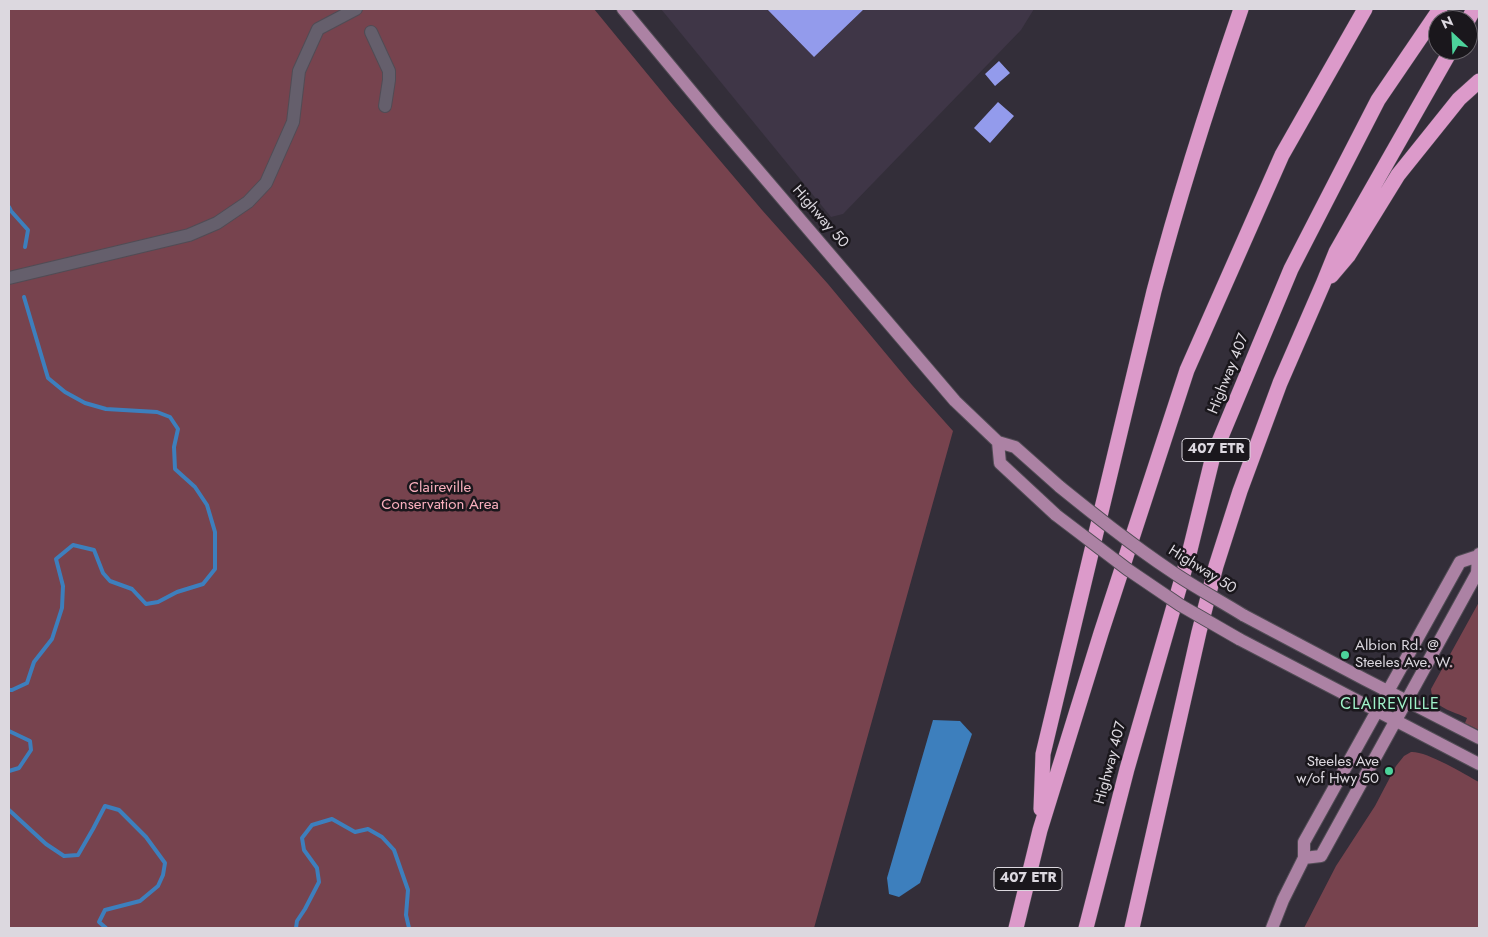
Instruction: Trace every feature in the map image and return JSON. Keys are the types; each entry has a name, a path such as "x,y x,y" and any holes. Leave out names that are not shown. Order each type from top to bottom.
{"highway":[{"path":"1040,830 1043,754 1152,301 1172,220 1216,80 1241,9"},
{"name":"407 ETR","path":"1016,928 1040,830 1101,633 1187,370 1282,156 1366,9"},
{"name":"Highway 407","path":"1086,928 1127,769 1189,554 1214,456 1291,268 1378,100 1440,9"},
{"path":"1132,928 1199,632 1216,566 1240,490 1280,383 1336,252 1445,60"},
{"path":"1323,284 1348,256 1398,175 1459,99 1479,81"}],"main road":[{"name":"Highway 50","path":"623,9 955,401 998,442 1015,447 1112,530 1173,572 1243,615 1479,738"},
{"path":"998,442 1000,463 1056,515 1127,569 1180,605 1239,639 1479,764"},
{"path":"1272,928 1283,900 1304,858 1304,842 1376,711 1460,562 1479,555 1477,573 1321,856 1304,858"}],"lane":[{"path":"9,278 189,235 217,224 248,202 266,183 293,122 299,71 318,29 356,9"},
{"path":"371,32 389,71 385,106"}],"shaded area":[{"path":"661,9 1034,9 1021,30 843,214 831,217"}],"green space":[{"name":"Claireville Conservation Area","path":"9,9 594,9 762,210 828,284 953,431 814,928 9,928"},
{"path":"1479,602 1479,730 1465,723 1467,718 1439,705 1432,695 1431,689"},
{"path":"1411,752 1436,759 1479,782 1479,928 1304,928 1336,866 1375,806 1396,766 1404,756"}],"water":[{"path":"933,720 960,721 972,734 920,883 899,897 889,894 887,878"}],"building":[{"path":"767,9 864,9 814,57"},
{"path":"999,61 1010,73 995,86 985,74"},
{"path":"998,102 1014,116 990,143 974,128"}],"waterway":[{"path":"9,207 28,230 25,247"},
{"path":"9,690 27,683 34,662 52,639 62,608 63,586 56,559 73,545 94,550 103,573 110,581 132,589 146,604 158,602 177,592 203,584 215,569 215,532 207,505 195,487 175,469 174,447 178,429 170,417 157,412 106,409 85,403 65,392 48,378 24,297"},
{"path":"9,731 30,741 31,750 19,768 9,771"},
{"path":"9,810 46,844 64,856 78,855 105,806 119,810 146,837 165,863 163,875 158,886 140,901 105,910 99,922 106,928"},
{"path":"296,928 297,921 319,882 317,868 304,850 302,838 312,825 332,819 355,832 368,829 382,837 394,850 408,890 406,915 409,928"}],"place":[{"name":"Albion Rd. @ Steeles Ave. W.","path":"1345,655"},
{"name":"Steeles Ave w/of Hwy 50","path":"1389,771"}],"district":[{"name":"CLAIREVILLE","path":"1390,705"}]}
